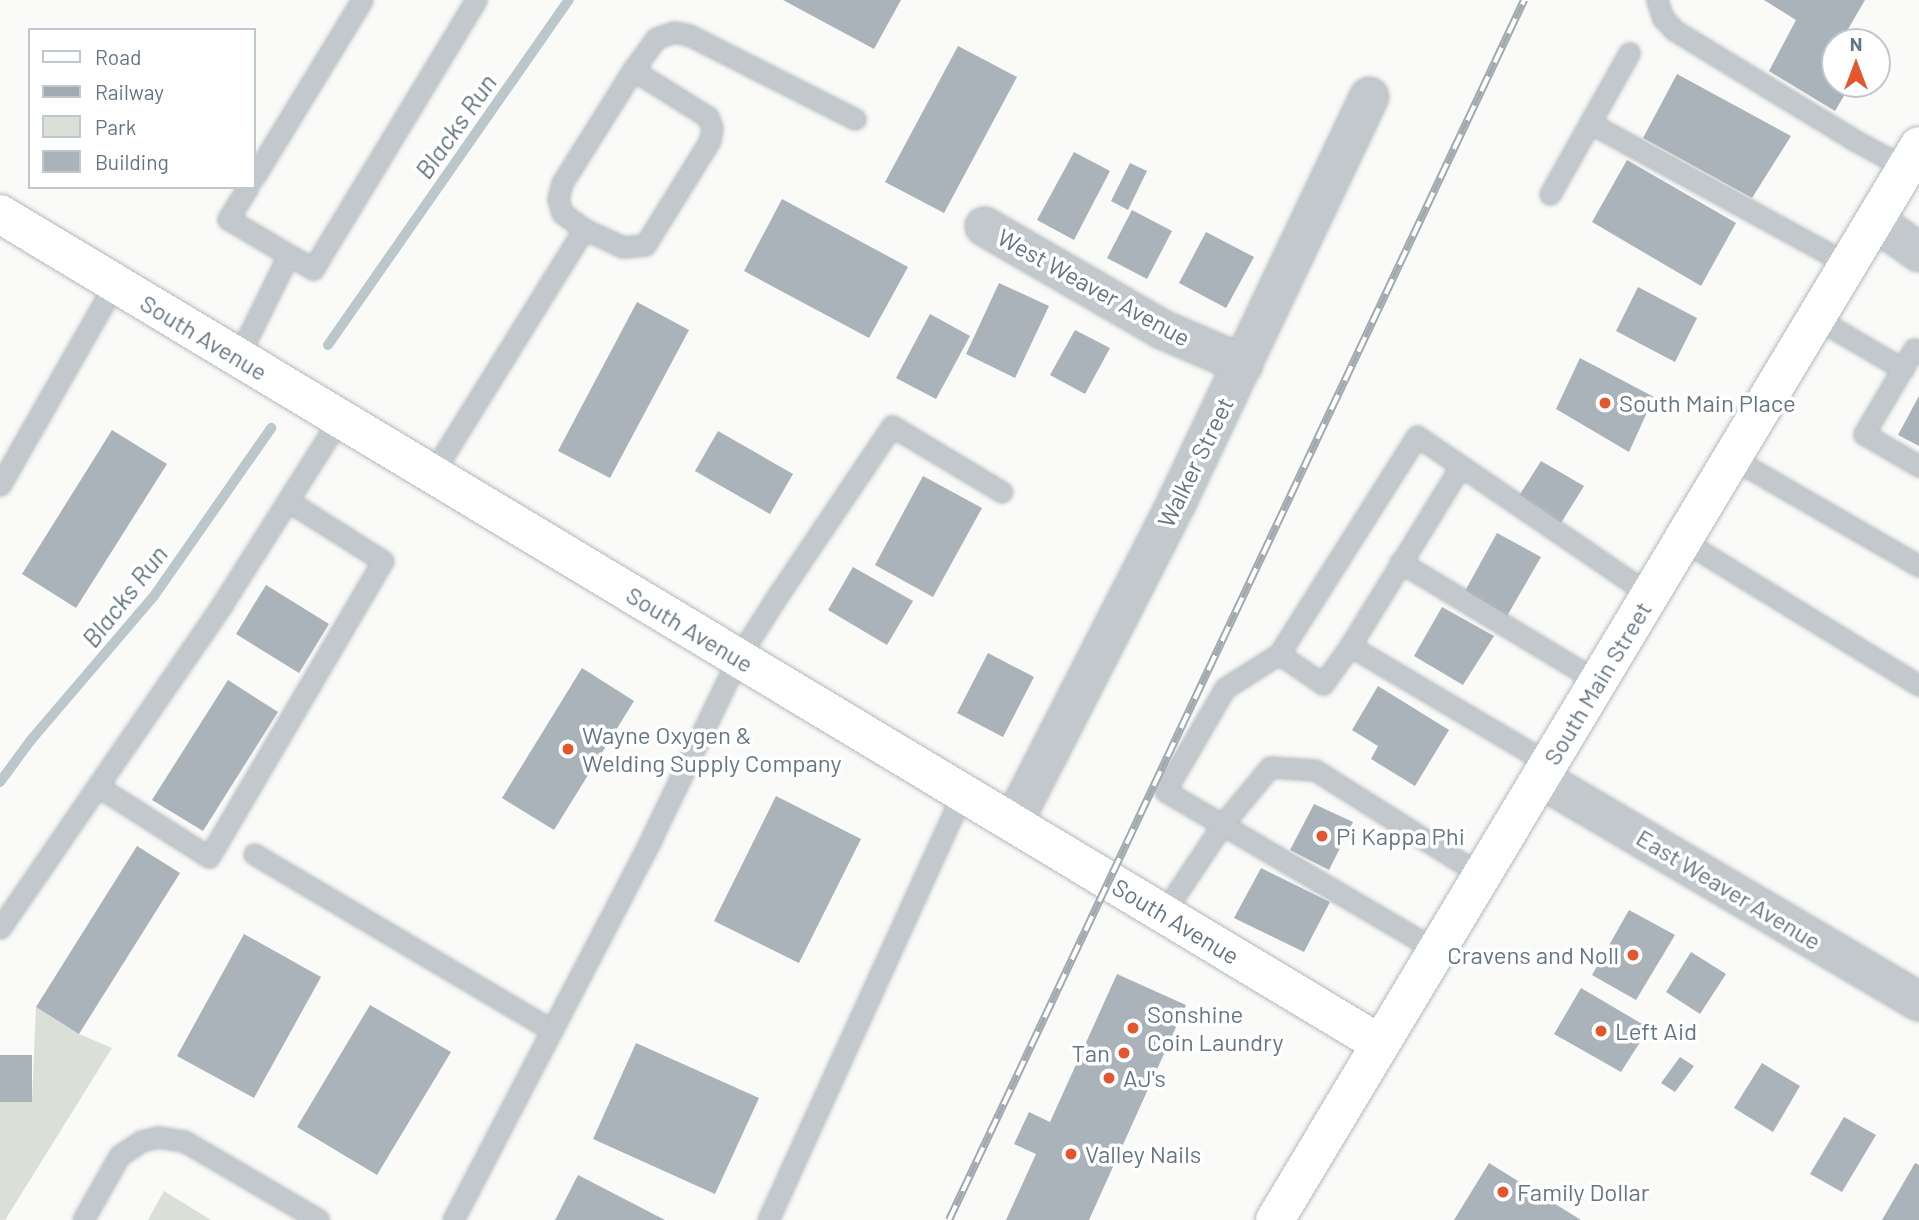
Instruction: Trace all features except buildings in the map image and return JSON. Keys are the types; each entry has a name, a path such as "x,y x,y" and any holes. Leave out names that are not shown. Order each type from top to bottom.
{"street":[{"name":"Walker Street","path":"1012,823 1086,684 1243,364 1369,96"},
{"name":"South Main Street","path":"1275,1220 1912,157"},
{"name":"South Avenue","path":"0,214 1380,1044"},
{"path":"1874,220 1919,252"},
{"name":"West Weaver Avenue","path":"984,226 1162,329 1243,364"},
{"name":"East Weaver Avenue","path":"1544,770 1919,1001"}],"lane":[{"path":"256,174 362,0"},
{"path":"247,189 228,219 313,269 476,0"},
{"path":"1657,0 1663,18 1674,30 1854,140 1912,157"},
{"path":"633,70 708,117 712,132 654,235 645,244 623,247 584,229 562,213 558,200 562,183 633,70 656,38 664,34 683,33 855,119"},
{"path":"1550,194 1629,53"},
{"path":"1590,123 1848,264"},
{"path":"432,474 584,229"},
{"path":"238,357 288,256"},
{"path":"0,485 115,283"},
{"path":"1816,318 1903,369"},
{"path":"1919,352 1914,349 1864,434 1919,466"},
{"path":"0,928 99,787 340,418"},
{"path":"453,1220 651,839 738,658 892,426 1002,492"},
{"path":"1436,950 1165,791 1225,688 1279,654 1417,436 1650,595"},
{"path":"1732,458 1919,566"},
{"path":"1279,654 1323,684 1350,646 1460,467"},
{"path":"99,787 209,857 383,561 288,501"},
{"path":"1682,540 1919,685"},
{"path":"1400,562 1597,681"},
{"path":"1350,646 1544,770"},
{"path":"1162,915 1222,825 1270,767 1315,770 1481,875"},
{"path":"768,1220 963,793"},
{"path":"254,855 552,1030"},
{"path":"83,1220 120,1156 141,1141 158,1138 184,1141 318,1220"}],"green space":[{"path":"36,1007 79,1034 112,1048 5,1220 0,1220 0,1102 32,1102"},
{"path":"164,1191 211,1220 148,1220"}],"waterway":[{"name":"Blacks Run","path":"328,345 569,0"},
{"name":"Blacks Run","path":"0,782 31,740 154,596 271,428"}],"railway":[{"path":"949,1220 1524,0"}],"place":[{"name":"South Main Place","path":"1605,403"},
{"name":"Wayne Oxygen & Welding Supply Company","path":"568,749"},
{"name":"Pi Kappa Phi","path":"1322,836"},
{"name":"Cravens and Noll","path":"1633,955"},
{"name":"Sonshine Coin Laundry","path":"1133,1028"},
{"name":"Left Aid","path":"1601,1031"},
{"name":"Tan","path":"1124,1053"},
{"name":"AJ's","path":"1109,1078"},
{"name":"Valley Nails","path":"1071,1154"},
{"name":"Family Dollar","path":"1503,1192"}]}
